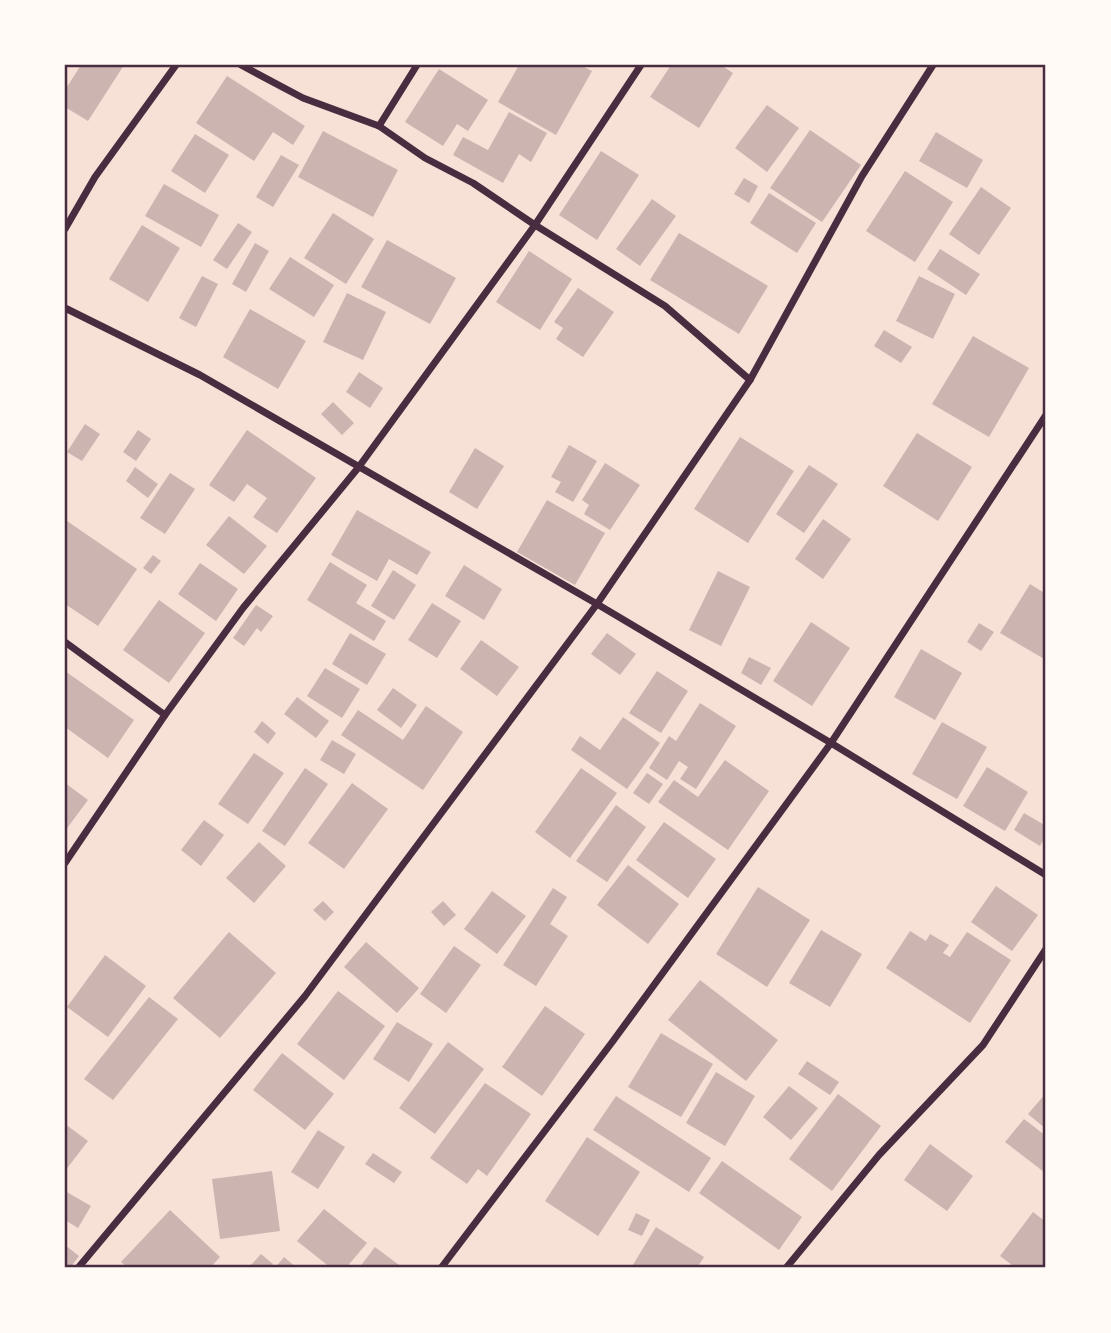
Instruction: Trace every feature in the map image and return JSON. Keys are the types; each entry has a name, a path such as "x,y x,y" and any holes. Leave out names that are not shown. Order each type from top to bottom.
{"street":[{"path":"65,229 96,177 176,65"},
{"path":"241,65 303,98 379,126 425,158 473,183 665,306 750,380"},
{"path":"379,126 417,65"},
{"path":"65,863 165,715 243,608 358,468 535,225 640,65"},
{"path":"78,1268 305,996 597,604 750,380 862,176 933,65"},
{"path":"65,308 200,375 597,604 1046,874"},
{"path":"440,1268 613,1041 831,743 1046,415"},
{"path":"65,642 165,715"},
{"path":"786,1268 879,1155 984,1045 1046,949"}],"building":[{"path":"81,65 124,65 88,121 65,107 65,90"},
{"path":"519,65 580,65 592,71 556,135 498,102"},
{"path":"671,65 721,65 733,73 699,128 650,97"},
{"path":"439,69 488,100 468,131 457,124 443,146 405,122"},
{"path":"227,76 305,126 293,145 273,132 254,161 196,123"},
{"path":"767,105 799,128 767,172 735,148"},
{"path":"509,112 547,133 531,162 519,154 503,183 453,155 463,137 488,150"},
{"path":"810,130 861,165 822,222 770,188"},
{"path":"323,131 398,170 373,217 298,177"},
{"path":"936,132 983,160 967,188 919,161"},
{"path":"195,134 229,155 205,193 171,171"},
{"path":"601,151 639,175 597,240 559,215"},
{"path":"281,155 299,165 273,207 256,197"},
{"path":"905,171 953,202 915,262 866,231"},
{"path":"744,178 758,186 749,203 734,194"},
{"path":"164,184 219,215 201,247 145,216"},
{"path":"981,187 1011,208 979,255 949,234"},
{"path":"769,193 816,223 797,253 750,223"},
{"path":"652,199 676,216 640,266 616,249"},
{"path":"333,213 374,239 346,284 304,258"},
{"path":"238,223 252,232 227,269 213,260"},
{"path":"142,225 180,248 148,302 109,279"},
{"path":"679,233 768,286 739,334 650,280"},
{"path":"387,240 456,278 430,324 361,287"},
{"path":"255,243 269,251 246,292 232,284"},
{"path":"940,249 980,274 966,295 927,269"},
{"path":"529,251 572,279 540,330 496,302"},
{"path":"290,257 334,285 314,317 269,289"},
{"path":"202,276 218,284 196,327 179,318"},
{"path":"919,276 955,294 933,339 896,321"},
{"path":"578,288 614,312 583,357 556,339 563,328 554,322"},
{"path":"347,293 386,312 363,360 323,342"},
{"path":"250,309 306,341 278,389 223,357"},
{"path":"884,330 912,347 901,363 874,346"},
{"path":"973,336 1029,368 989,437 932,404"},
{"path":"359,372 383,388 370,408 346,392"},
{"path":"333,402 354,423 342,435 321,414"},
{"path":"85,424 100,434 82,461 67,452"},
{"path":"138,430 151,439 136,461 123,452"},
{"path":"247,430 316,478 277,533 253,517 267,498 247,484 234,502 209,485"},
{"path":"917,433 972,467 938,521 883,486"},
{"path":"740,437 794,471 748,543 694,509"},
{"path":"569,445 597,461 573,502 555,492 561,482 551,477"},
{"path":"475,448 504,466 477,509 449,492"},
{"path":"605,463 640,485 610,530 584,514 589,505 582,500"},
{"path":"809,465 838,484 804,533 776,514"},
{"path":"135,467 158,484 148,498 126,481"},
{"path":"170,473 195,489 165,534 140,518"},
{"path":"547,500 605,533 575,585 517,552"},
{"path":"357,510 431,552 417,575 389,559 377,581 331,555"},
{"path":"229,516 267,546 244,574 206,545"},
{"path":"823,519 851,539 823,579 795,559"},
{"path":"67,521 137,569 98,626 65,604"},
{"path":"153,555 161,561 151,574 143,568"},
{"path":"330,562 367,585 356,603 386,621 374,641 307,600"},
{"path":"200,563 238,589 216,621 178,594"},
{"path":"464,565 502,589 484,620 445,596"},
{"path":"393,570 416,585 394,620 371,606"},
{"path":"718,571 750,587 721,646 689,630"},
{"path":"1030,584 1046,594 1046,660 1000,633"},
{"path":"159,600 205,633 169,683 123,650"},
{"path":"432,603 461,621 437,658 408,640"},
{"path":"256,605 273,616 261,632 257,628 244,646 233,638"},
{"path":"811,622 850,648 812,706 773,681"},
{"path":"979,623 994,632 981,651 967,642"},
{"path":"350,633 386,654 367,685 332,664"},
{"path":"607,633 636,654 620,675 591,654"},
{"path":"481,640 519,667 497,696 460,669"},
{"path":"921,649 962,673 935,720 894,697"},
{"path":"749,657 771,668 761,685 741,673"},
{"path":"325,668 360,689 342,718 307,696"},
{"path":"65,671 134,720 108,758 65,727"},
{"path":"657,671 688,691 661,733 629,713"},
{"path":"393,688 417,705 401,728 377,710"},
{"path":"297,697 329,721 316,738 284,714"},
{"path":"700,703 736,726 696,789 680,779 688,767 679,761 667,780 649,768 669,736 676,741"},
{"path":"426,706 463,732 423,790 341,735 358,710 403,740"},
{"path":"623,717 660,743 627,789 571,750 580,736 600,750"},
{"path":"262,721 276,733 268,744 254,732"},
{"path":"942,722 987,747 957,799 912,774"},
{"path":"332,740 356,754 344,774 320,760"},
{"path":"254,753 284,773 248,824 218,804"},
{"path":"725,760 769,791 728,850 658,802 674,780 698,797"},
{"path":"987,767 1028,792 1005,831 963,806"},
{"path":"305,768 328,784 285,846 262,831"},
{"path":"581,768 617,793 570,858 535,832"},
{"path":"647,773 663,784 649,804 633,793"},
{"path":"65,783 88,800 65,831"},
{"path":"352,783 388,809 344,869 308,843"},
{"path":"616,805 646,827 607,882 576,861"},
{"path":"1024,813 1046,826 1046,835 1040,846 1014,830"},
{"path":"204,820 224,835 201,866 181,850"},
{"path":"664,822 716,859 688,898 636,860"},
{"path":"259,842 286,866 254,903 226,878"},
{"path":"628,865 679,904 648,944 597,905"},
{"path":"996,886 1038,915 1012,951 971,922"},
{"path":"758,887 810,920 767,987 716,954"},
{"path":"553,888 567,897 550,924 568,936 536,986 503,965"},
{"path":"492,891 526,916 497,954 464,929"},
{"path":"323,901 334,912 325,921 313,910"},
{"path":"443,901 456,915 444,926 431,912"},
{"path":"821,930 862,954 830,1007 789,983"},
{"path":"910,931 926,941 930,934 949,945 943,953 950,957 967,932 1011,960 970,1023 886,968"},
{"path":"229,932 276,973 220,1038 173,998"},
{"path":"366,942 419,988 397,1013 344,967"},
{"path":"454,946 481,965 446,1013 420,994"},
{"path":"105,955 146,986 108,1037 67,1007"},
{"path":"700,980 778,1040 746,1081 668,1020"},
{"path":"338,991 385,1026 344,1080 297,1044"},
{"path":"149,997 178,1019 113,1100 84,1079"},
{"path":"545,1006 585,1034 542,1096 502,1067"},
{"path":"397,1022 433,1044 409,1082 373,1059"},
{"path":"661,1033 713,1064 681,1117 628,1087"},
{"path":"448,1042 484,1069 435,1134 399,1108"},
{"path":"282,1053 334,1094 305,1130 253,1090"},
{"path":"807,1061 839,1082 830,1095 798,1074"},
{"path":"716,1072 755,1096 725,1146 686,1123"},
{"path":"485,1083 531,1114 487,1176 478,1169 467,1184 430,1158"},
{"path":"789,1086 818,1108 791,1140 763,1117"},
{"path":"1046,1093 1046,1129 1028,1114"},
{"path":"838,1094 881,1126 832,1191 789,1159"},
{"path":"616,1096 711,1158 689,1192 593,1130"},
{"path":"1024,1119 1046,1136 1044,1172 1005,1142"},
{"path":"65,1124 88,1141 65,1171"},
{"path":"318,1130 345,1147 318,1189 291,1172"},
{"path":"587,1137 640,1172 598,1236 545,1201"},
{"path":"930,1144 973,1176 947,1211 904,1180"},
{"path":"373,1153 402,1172 394,1183 365,1164"},
{"path":"722,1161 802,1217 779,1250 699,1193"},
{"path":"272,1171 280,1231 220,1239 212,1179"},
{"path":"65,1191 91,1206 78,1228 65,1220"},
{"path":"324,1209 367,1243 346,1268 331,1268 297,1241"},
{"path":"170,1210 220,1257 210,1268 128,1268 121,1262"},
{"path":"1033,1212 1046,1222 1046,1268 1016,1268 1000,1256"},
{"path":"636,1213 650,1220 642,1236 628,1230"},
{"path":"656,1227 704,1257 697,1268 631,1268"},
{"path":"65,1245 79,1256 70,1268 65,1268"},
{"path":"375,1247 403,1268 359,1268"},
{"path":"261,1254 273,1264 269,1268 250,1266"},
{"path":"284,1257 297,1268 275,1268"}]}
